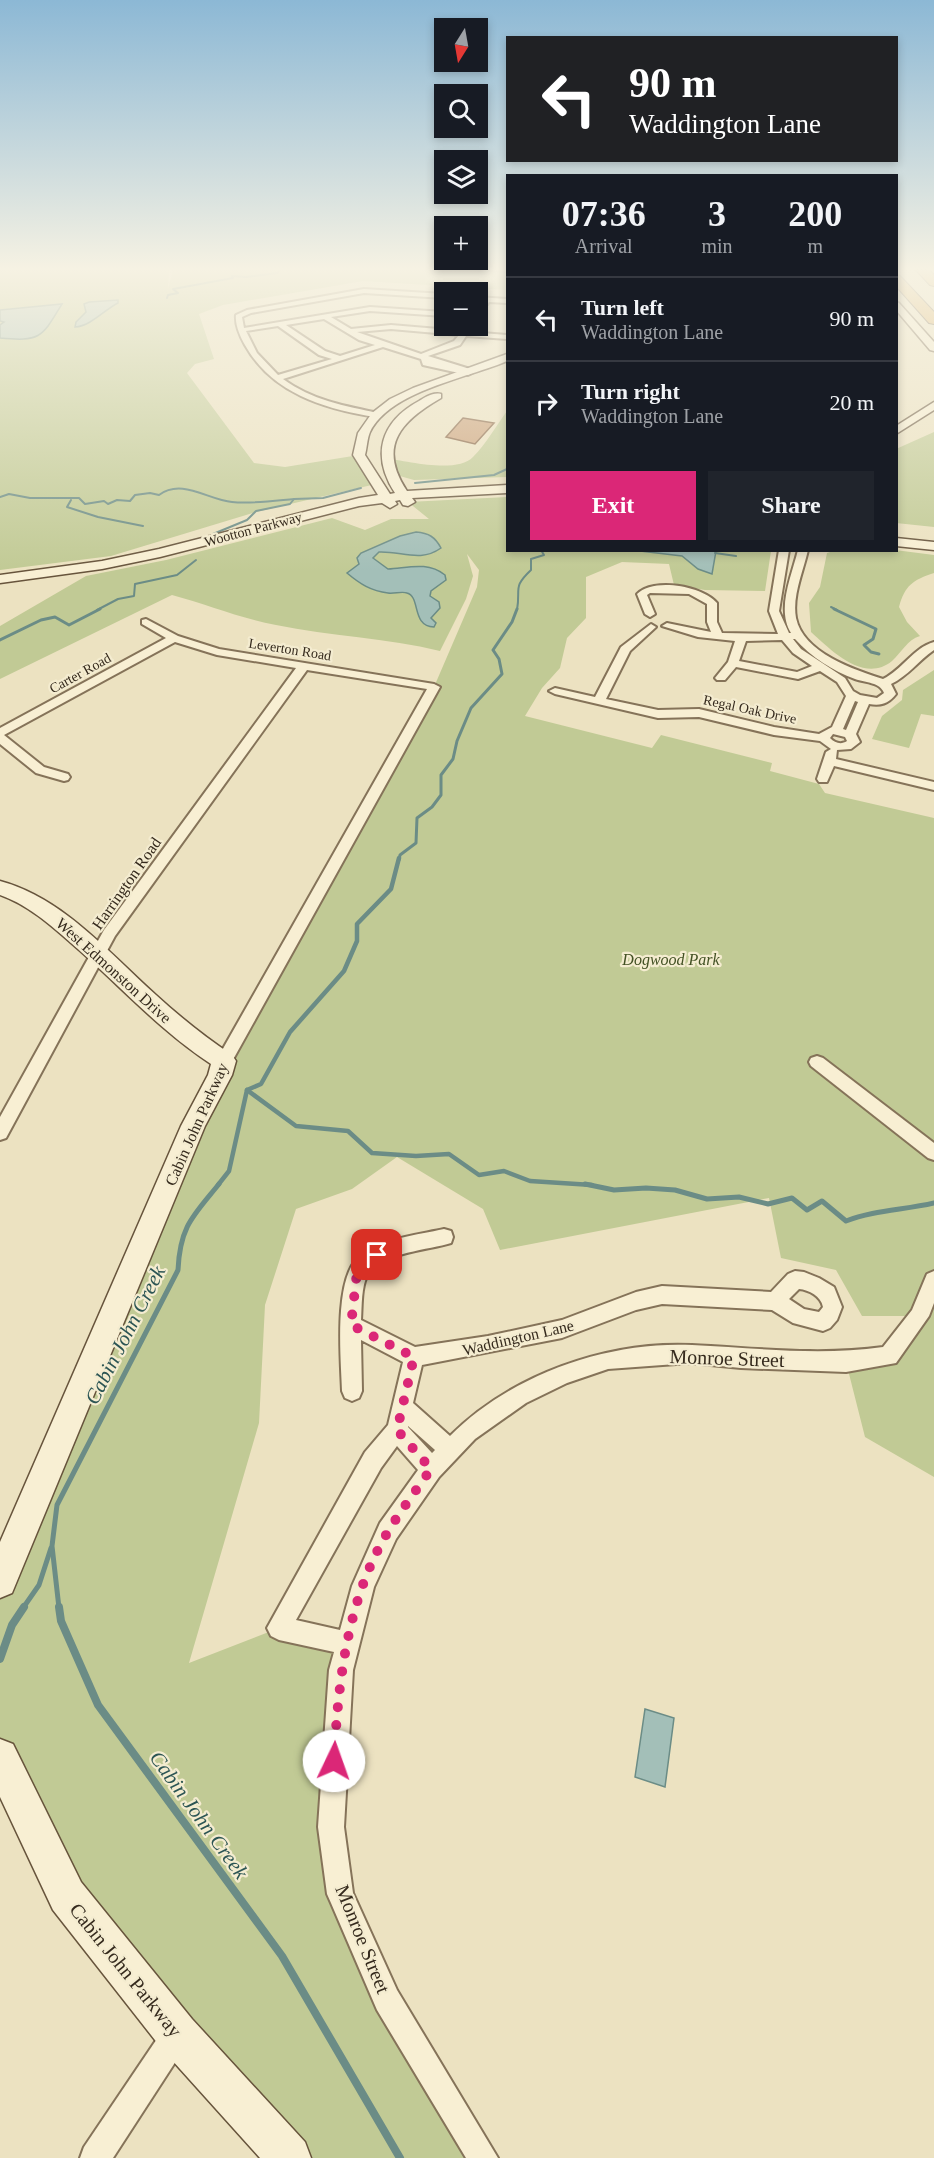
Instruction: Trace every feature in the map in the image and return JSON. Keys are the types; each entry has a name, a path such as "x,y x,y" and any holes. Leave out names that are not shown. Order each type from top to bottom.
{"street":[{"path":"269,371 290,389 319,404 376,416"},
{"path":"276,378 307,371"},
{"path":"458,371 482,378"},
{"path":"396,499 359,455 363,431 390,404 419,390 474,371"},
{"path":"396,499 385,458 390,437 400,421 428,401 499,371"},
{"path":"898,417 934,392"},
{"path":"898,430 934,405"},
{"name":"Wootton Parkway","path":"0,579 102,565 160,553 315,512 396,499 506,489"},
{"name":"Wootton Parkway","path":"0,586 86,576 166,560 396,499 506,497"},
{"path":"898,531 934,535"},
{"path":"898,542 934,546"},
{"path":"784,552 774,611 783,634 797,651 841,680 858,698 878,702 888,698 890,691 883,684 854,675 817,654 791,622 791,596 802,552"},
{"path":"650,614 642,594 647,590 663,588 706,596 712,603 712,622 718,636"},
{"path":"651,627 642,621 650,614 666,616 670,621 667,626"},
{"name":"Leverton Road","path":"146,622 174,638 217,652 434,687"},
{"path":"599,701 625,649 651,627 667,626 718,636 752,639 798,633"},
{"path":"721,678 733,663 742,637"},
{"name":"Carter Road","path":"0,733 174,638"},
{"path":"883,684 899,676 918,656 934,645"},
{"path":"733,663 798,676 819,667"},
{"name":"Harrington Road","path":"0,1133 100,955 109,934 303,667"},
{"name":"Cabin John Parkway","path":"0,1581 193,1126 220,1075 224,1061 434,687"},
{"name":"Regal Oak Drive","path":"555,691 658,714 699,713 829,742"},
{"path":"836,730 858,698"},
{"path":"850,734 858,698"},
{"path":"823,779 830,761 827,732 836,730 850,734 855,739 852,745 829,742"},
{"path":"0,738 40,770 64,777"},
{"path":"830,761 934,786"},
{"name":"West Edmonston Drive","path":"0,888 19,893 41,906 100,955 197,1045 224,1061"},
{"path":"817,1062 934,1153"},
{"path":"352,1391 351,1325 357,1272 363,1263 377,1255 444,1237"},
{"name":"Monroe Street","path":"483,2158 387,2000 340,1894 332,1827 341,1670 363,1586 388,1531 431,1469 468,1432 519,1396 563,1375 608,1360 690,1354 741,1359 846,1362 889,1356 919,1316 934,1280"},
{"name":"Waddington Lane","path":"414,1357 464,1350 563,1329 645,1297 662,1295 775,1301"},
{"path":"348,1644 279,1628 373,1460 397,1430 414,1357 351,1325"},
{"path":"401,1406 450,1450"},
{"path":"397,1430 431,1469"},
{"name":"Cabin John Parkway","path":"1,1762 67,1896 177,2034 289,2158"},
{"path":"95,2158 177,2034"}],"green space":[{"path":"0,371 189,371 187,373 254,463 285,467 359,455 376,484 256,512 111,556 0,570"},
{"path":"506,412 506,477 414,480 389,473 385,458 431,465 455,465 473,457"},
{"path":"934,432 934,527 898,523 898,448"},
{"name":"Dogwood Park","path":"506,497 506,552 771,552 765,591 705,590 674,585 669,564 622,562 586,577 586,618 567,638 560,668 542,688 525,716 652,748 661,735 772,763 770,771 819,784 825,793 934,818 934,1477 865,1437 846,1362 889,1356 918,1316 862,1316 836,1270 781,1258 769,1198 500,1250 483,1209 397,1157 352,1189 296,1209 265,1305 259,1423 189,1663 279,1628 348,1644 340,1894 483,2158 289,2158 177,2034 0,1766 0,1581 193,1126 434,687 477,587 479,570 467,554 473,576 466,599 440,651 276,625 172,595 0,679 0,626 86,576 166,560 332,518 365,530 391,519 429,519 408,502"},
{"path":"898,550 934,555 934,573 911,584 904,593 899,607 907,622 920,636 908,643 892,661 881,667 870,669 848,662 811,632 809,603 820,587 827,553"},
{"path":"934,670 934,716 921,714 909,748 872,739 882,716 902,700 903,690"}],"water":[{"path":"416,532 431,536 441,548 418,556 379,552 373,558 388,569 424,567 445,575 446,580 431,591 430,596 439,602 440,608 431,618 436,623 434,627 422,622 414,600 405,592 376,591 361,584 347,573 359,564 357,558 361,553 400,536"},
{"path":"648,552 716,552 712,574 698,569 682,556"},
{"path":"645,1709 674,1718 665,1787 635,1777"}],"building":[{"path":"463,418 494,423 475,444 446,437"}],"waterway":[{"path":"415,483 494,475 506,469"},
{"path":"294,499 323,498 361,488"},
{"path":"0,497 9,494 30,498 79,498 85,504 104,501 108,504 117,500 130,501 135,495 150,493 159,495 168,490 186,489 232,502 294,499"},
{"path":"213,534 247,520 256,511 290,504 294,499"},
{"path":"71,500 67,507 98,517 143,526"},
{"name":"Cabin John Creek","path":"517,610 519,585 531,570 531,559 544,555 542,552"},
{"path":"715,553 736,556"},
{"path":"97,610 118,599 134,596 135,584 177,575 196,560"},
{"path":"831,607 837,610"},
{"path":"0,640 41,620 55,617 69,625 100,609"},
{"name":"Cabin John Creek","path":"399,860 400,855 416,843 417,818 432,807 441,795 441,775 453,759 457,741 471,708 502,674 499,659 493,650 512,622 517,609"},
{"path":"834,609 876,629 873,639 864,645 871,652 879,654"},
{"name":"Cabin John Creek","path":"247,1090 261,1084 290,1032 344,971 357,941 357,924 391,889 399,858"},
{"name":"Cabin John Creek","path":"218,1185 229,1171 247,1090"},
{"path":"247,1090 296,1126 348,1131 372,1153 416,1156 449,1154 479,1175 504,1171 530,1181 589,1185"},
{"name":"Cabin John Creek","path":"59,1608 52,1546 57,1505 178,1270 182,1242 190,1222 219,1184"},
{"path":"589,1185 614,1190 646,1188 675,1190 707,1199 739,1197 768,1204 792,1198 807,1210 822,1201 846,1221 934,1203"},
{"path":"23,1608 39,1585 51,1548"},
{"path":"0,1659 12,1625 24,1607"},
{"name":"Cabin John Creek","path":"59,1607 61,1621 98,1705 282,1956 400,2158"}],"route":[{"path":"334,1761 341,1670 363,1586 388,1531 431,1469 397,1430 414,1357 351,1325 357,1272 363,1263 377,1255"}]}
